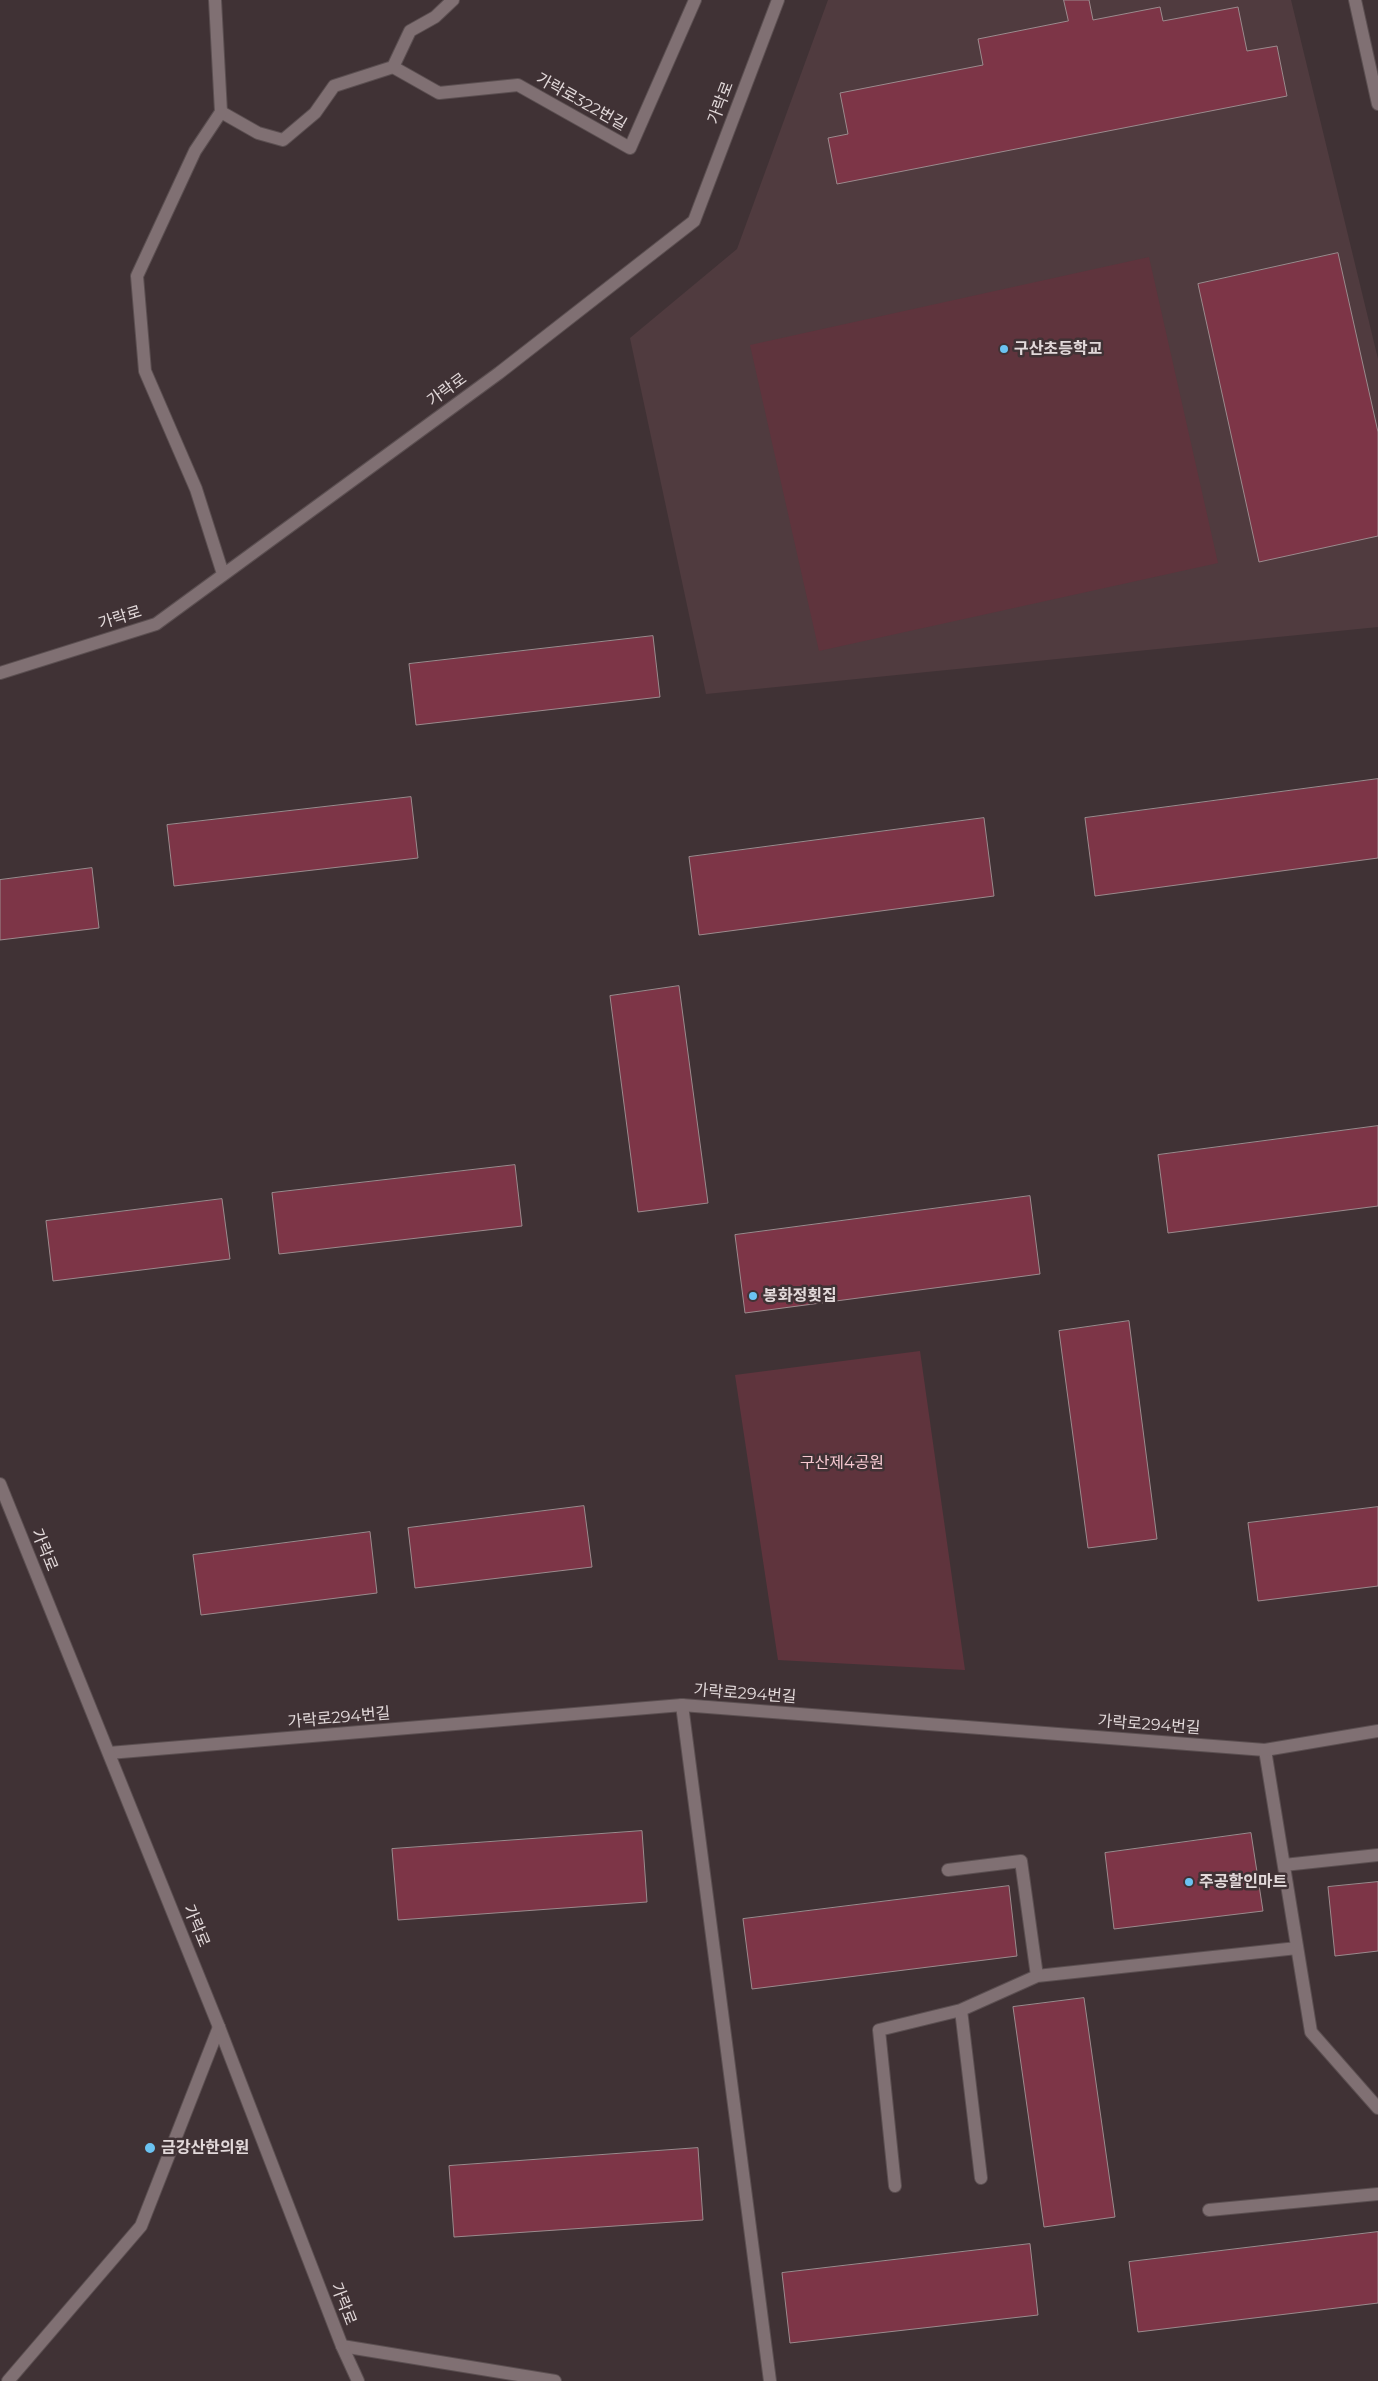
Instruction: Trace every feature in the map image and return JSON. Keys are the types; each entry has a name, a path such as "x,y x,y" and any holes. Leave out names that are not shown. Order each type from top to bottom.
{"street":[{"path":"215,0 221,112 195,151 137,276 145,371 196,489 223,574"},
{"path":"221,112 258,134 283,140 315,113 334,86 393,67 410,31 435,17 453,0"},
{"name":"가락로322번길","path":"393,67 439,93 518,85 630,148 695,0"},
{"name":"가락로","path":"0,672 156,624 499,372 694,221 778,0"},
{"path":"1354,0 1378,104"},
{"name":"가락로","path":"0,1484 219,2027 342,2346 358,2381"},
{"path":"682,1705 770,2381"},
{"name":"가락로294번길","path":"109,1753 682,1705 1265,1750 1378,1731"},
{"path":"1265,1750 1311,2032 1378,2108"},
{"path":"1284,1865 1378,1855"},
{"path":"948,1870 1021,1861 1037,1976"},
{"path":"895,2186 879,2030 962,2010 1037,1976 1297,1948"},
{"path":"962,2010 981,2178"},
{"path":"8,2381 141,2226 219,2027"},
{"path":"1209,2210 1378,2194"},
{"path":"342,2346 555,2381"}],"shaded area":[{"name":"구산초등학교","path":"828,0 1291,0 1378,359 1378,627 706,694 630,338 737,249"}],"green space":[{"path":"1149,257 1218,563 819,651 750,345"},
{"name":"구산제4공원","path":"920,1351 965,1670 778,1660 735,1375"}],"building":[{"path":"1064,0 1089,0 1093,20 1160,7 1163,21 1238,7 1247,51 1277,46 1287,96 837,184 828,138 848,134 840,93 983,65 978,39 1068,21"},
{"path":"1338,253 1378,432 1378,536 1259,562 1198,284"},
{"path":"653,636 660,697 416,725 409,664"},
{"path":"1378,779 1378,858 1095,896 1085,818"},
{"path":"411,797 418,858 174,886 167,825"},
{"path":"984,818 994,896 699,935 689,857"},
{"path":"92,868 99,928 0,940 0,880"},
{"path":"679,986 708,1203 638,1212 610,996"},
{"path":"1378,1126 1378,1206 1168,1233 1158,1155"},
{"path":"515,1165 522,1226 279,1254 272,1193"},
{"path":"1030,1196 1040,1274 745,1313 735,1235"},
{"path":"222,1199 230,1259 53,1281 46,1221"},
{"path":"1129,1321 1157,1539 1088,1548 1059,1331"},
{"path":"584,1506 592,1567 415,1588 408,1528"},
{"path":"1378,1507 1378,1586 1258,1601 1248,1523"},
{"path":"370,1532 377,1593 201,1615 193,1555"},
{"path":"642,1831 647,1902 398,1920 392,1849"},
{"path":"1251,1833 1263,1911 1114,1929 1105,1853"},
{"path":"1378,1882 1378,1951 1335,1956 1328,1887"},
{"path":"1009,1886 1017,1956 752,1989 743,1919"},
{"path":"1084,1998 1115,2217 1044,2227 1013,2007"},
{"path":"698,2148 703,2220 454,2237 449,2166"},
{"path":"1378,2232 1378,2303 1138,2332 1129,2262"},
{"path":"1030,2244 1038,2315 790,2343 782,2273"}],"place":[{"name":"구산초등학교","path":"1004,349"},
{"name":"봉화정횟집","path":"753,1296"},
{"name":"주공할인마트","path":"1189,1882"},
{"name":"금강산한의원","path":"150,2148"}]}
